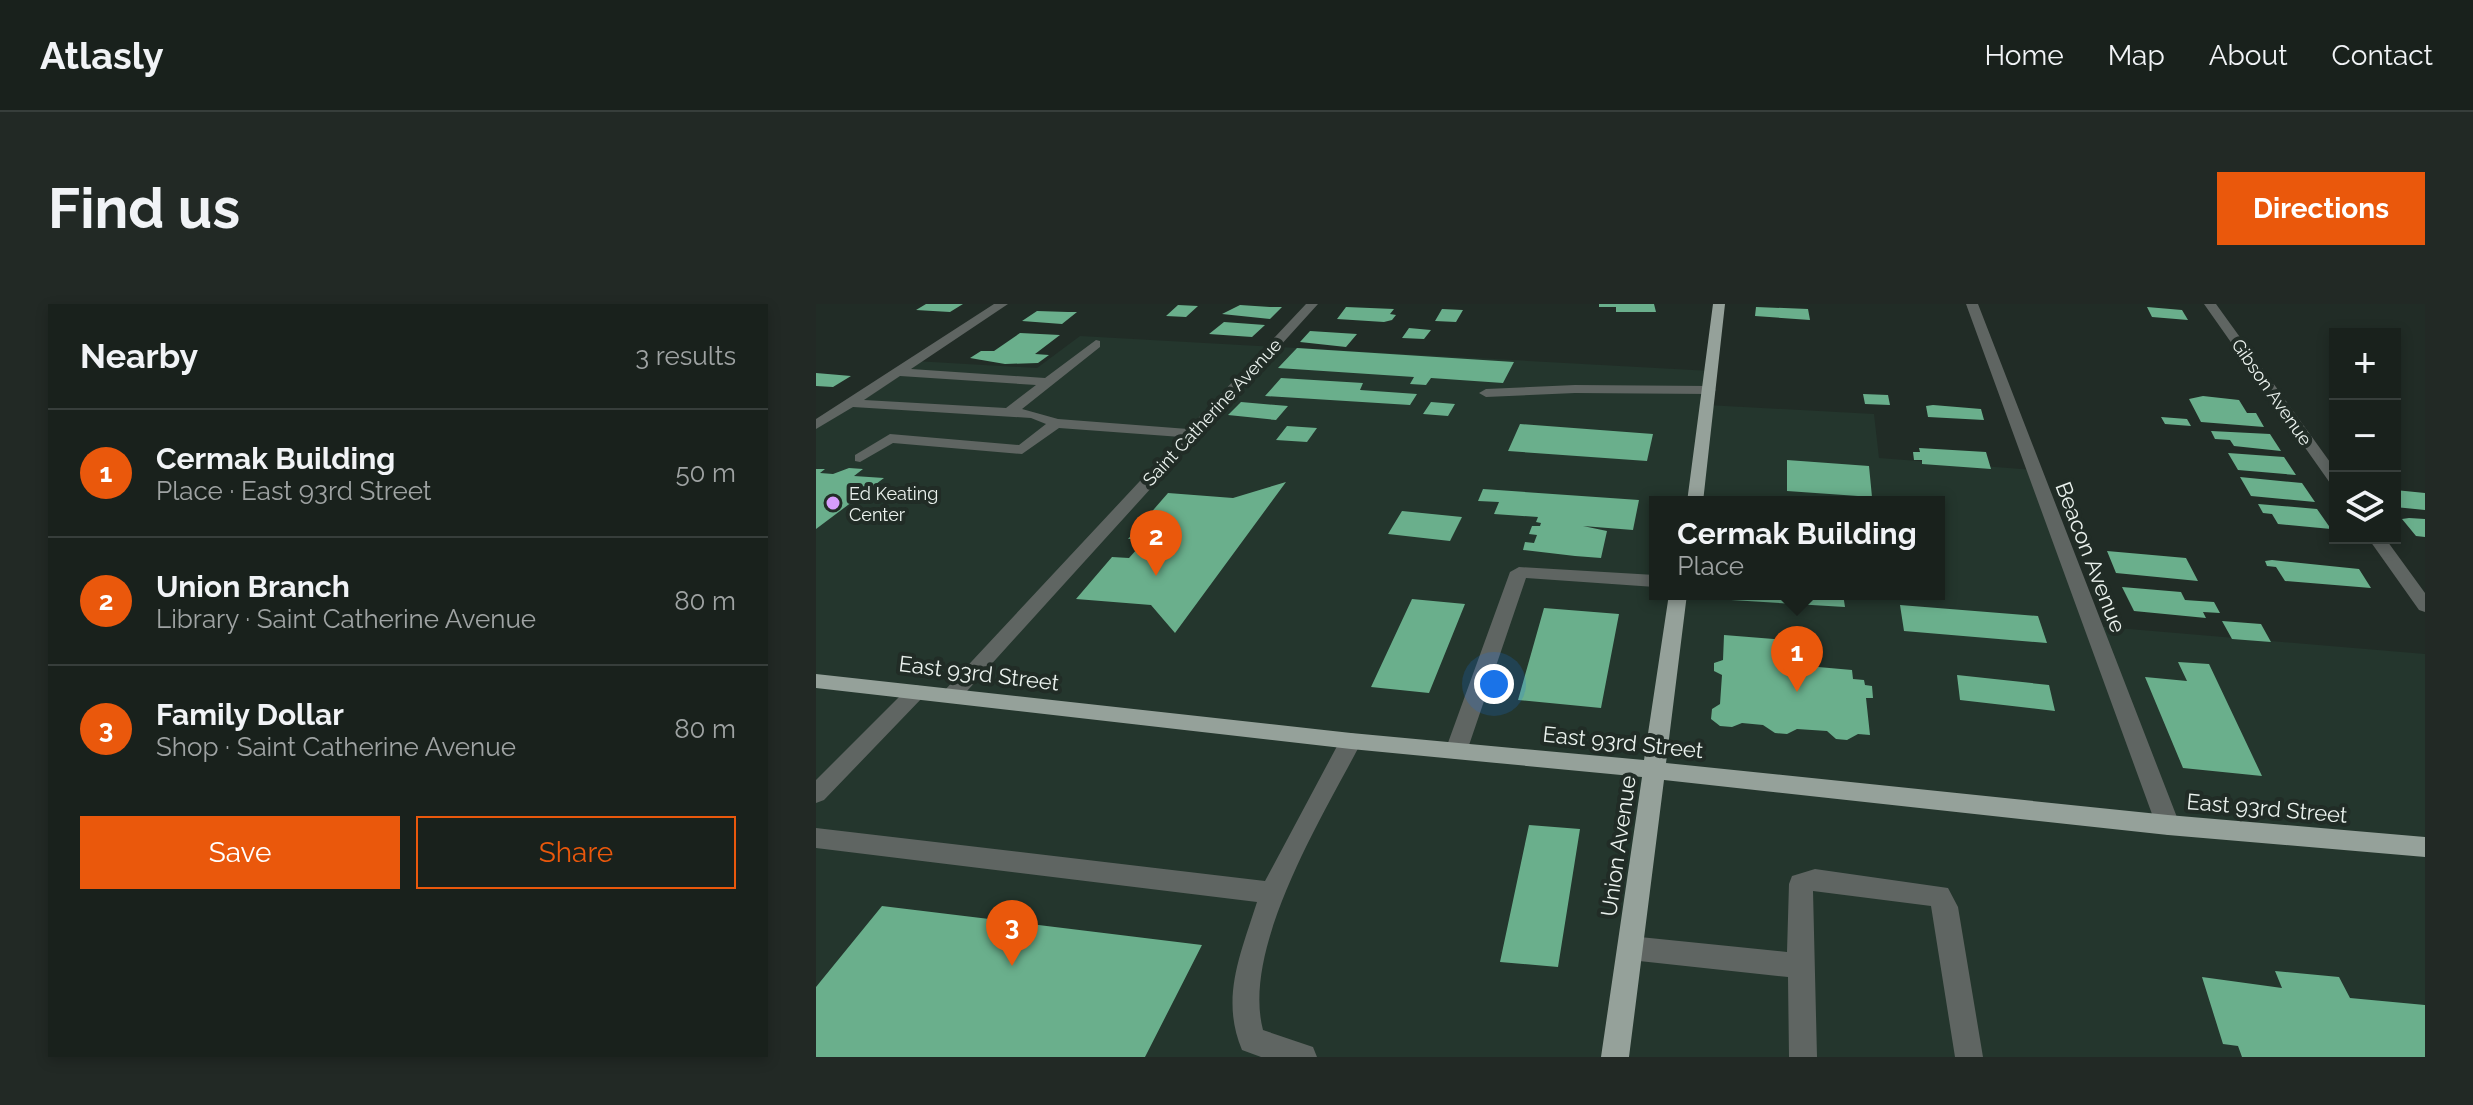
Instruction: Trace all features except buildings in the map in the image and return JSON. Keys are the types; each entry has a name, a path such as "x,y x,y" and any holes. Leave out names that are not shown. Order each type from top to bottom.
{"main road":[{"path":"1696,496 1719,304"},
{"name":"Union Avenue","path":"1615,1057 1677,600"},
{"name":"East 93rd Street","path":"816,681 1351,741 2168,825 2425,847"}],"street":[{"path":"816,425 1002,304"},
{"name":"Saint Catherine Avenue","path":"951,696 1312,304"},
{"name":"Beacon Avenue","path":"1972,304 2168,825"},
{"name":"Gibson Avenue","path":"2210,304 2329,472"},
{"path":"1009,413 1096,344"},
{"path":"898,372 1047,382"},
{"path":"1486,393 1575,389 1709,390"},
{"path":"851,403 1009,413 1042,416 1056,423 1192,434"},
{"path":"860,458 890,438 1022,450 1056,423"},
{"path":"2380,544 2425,606"},
{"path":"1456,751 1519,572 1649,581"},
{"path":"816,794 916,692"},
{"path":"1303,1057 1252,1040 1244,1009 1250,967 1272,893 1351,741"},
{"path":"816,838 1272,893"},
{"path":"1803,1057 1801,884 1815,880 1939,896 1945,907 1969,1057"},
{"path":"1630,948 1800,966"}],"shaded area":[{"path":"1080,336 1711,371 1707,405 1874,414 1879,458 2035,470 2094,626 2425,654 2425,1057 816,1057 816,425 915,361 1037,368"}],"place":[{"name":"Ed Keating Center","path":"833,503"},
{"name":"Union Branch","path":"1156,576"},
{"name":"Cermak Building","path":"1797,692"},
{"name":"Family Dollar","path":"1012,966"}]}
